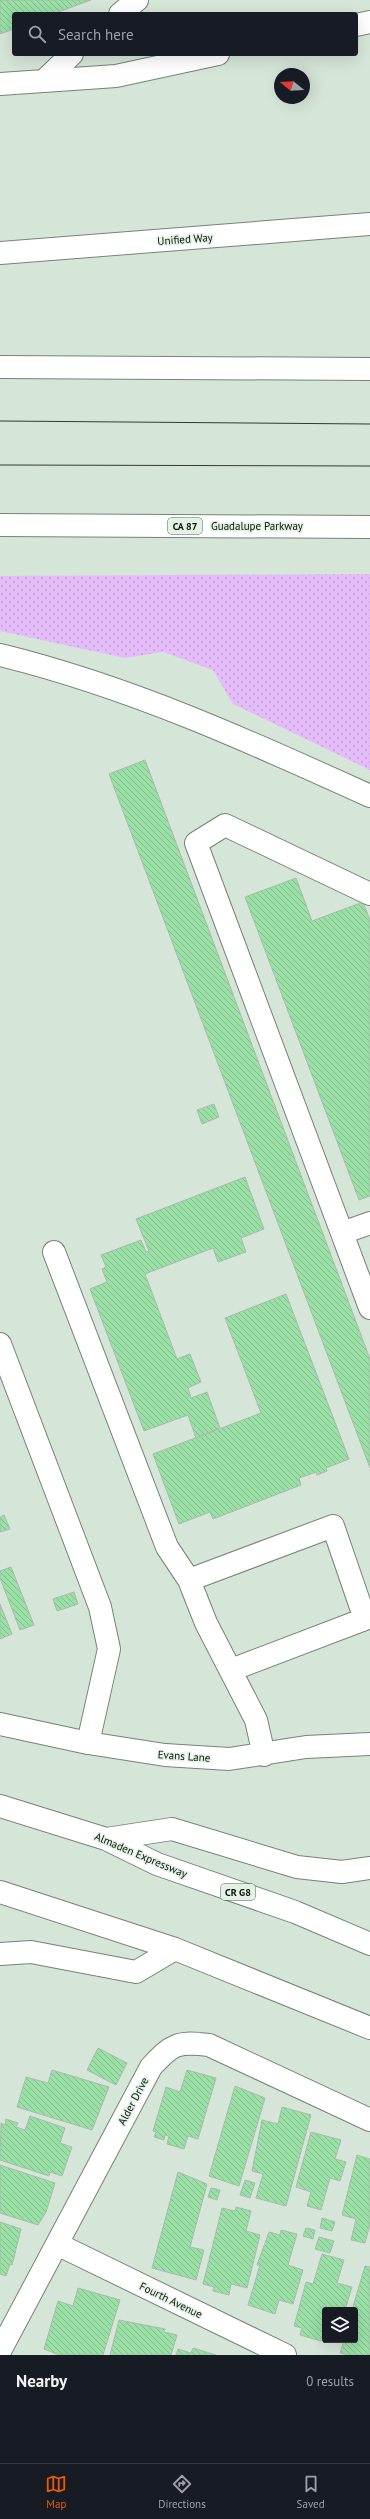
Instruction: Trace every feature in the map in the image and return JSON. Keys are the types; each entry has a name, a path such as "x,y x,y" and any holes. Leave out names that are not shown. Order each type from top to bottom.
{"main road":[{"path":"122,12 137,0"},
{"path":"358,25 370,22"},
{"path":"46,79 70,56"},
{"path":"0,84 46,79 116,76 209,56"},
{"name":"Unified Way","path":"0,253 370,224"},
{"path":"0,367 370,369"},
{"name":"Guadalupe Parkway","path":"0,525 370,527"},
{"path":"0,655 113,688 179,712 238,736 370,796"},
{"path":"370,894 225,825 196,843 370,1308"},
{"path":"342,1233 370,1223"},
{"path":"54,1252 167,1547 189,1580 206,1623 256,1720 264,1755"},
{"path":"0,1344 100,1607 109,1649 88,1743"},
{"path":"189,1580 333,1526 365,1619 231,1670"},
{"name":"Evans Lane","path":"0,1724 88,1743 165,1755 229,1759 264,1755 306,1747 370,1744"},
{"name":"Almaden Expressway","path":"0,1806 106,1838 157,1864 295,1912 370,1944"},
{"path":"106,1838 172,1829 297,1867 342,1872 370,1868"},
{"path":"0,1892 175,1949 370,2028"},
{"path":"0,1954 31,1952 136,1972 175,1949"},
{"name":"Alder Drive","path":"0,2351 152,2067 166,2050 187,2042 209,2045 370,2120"},
{"name":"Fourth Avenue","path":"57,2244 286,2355"}],"shaded area":[{"path":"370,574 370,770 233,704 213,670 163,652 125,658 0,631 0,576"}],"building":[{"path":"0,0 91,0 58,12 12,12 12,30 0,34"},
{"path":"145,760 370,1359 370,1468 109,774"},
{"path":"296,878 312,921 363,902 370,920 370,1196 359,1200 245,897"},
{"path":"214,1104 219,1117 202,1124 197,1110"},
{"path":"245,1177 264,1229 241,1238 246,1252 218,1262 213,1248 145,1274 177,1359 190,1354 201,1382 188,1388 191,1398 207,1392 220,1428 196,1438 188,1415 144,1431 90,1289 107,1282 102,1269 106,1267 101,1255 141,1240 146,1252 149,1251 136,1219"},
{"path":"286,1294 349,1459 326,1468 327,1471 317,1475 316,1472 299,1478 301,1485 213,1519 210,1512 179,1524 153,1454 261,1413 225,1318"},
{"path":"4,1515 10,1529 0,1532 0,1517"},
{"path":"11,1567 34,1625 20,1630 0,1578 0,1571"},
{"path":"74,1592 78,1604 57,1611 53,1599"},
{"path":"0,1604 12,1634 0,1639"},
{"path":"98,2048 127,2063 116,2085 87,2070"},
{"path":"52,2070 109,2087 92,2130 17,2107 26,2077 48,2083"},
{"path":"187,2070 216,2078 198,2139 188,2136 184,2149 167,2144 169,2136 165,2135 164,2140 154,2137 156,2132 153,2131 166,2087 180,2092"},
{"path":"235,2086 265,2098 239,2186 209,2176"},
{"path":"282,2107 311,2115 286,2206 256,2198 263,2174 252,2171 262,2120 278,2124"},
{"path":"30,2116 65,2128 60,2143 72,2147 62,2176 50,2172 49,2176 0,2160 1,2123 5,2125 6,2119 18,2123 16,2127 25,2130"},
{"path":"311,2132 341,2140 335,2159 346,2162 340,2181 330,2178 321,2210 307,2206 311,2192 296,2187"},
{"path":"357,2155 370,2159 370,2224 365,2243 351,2240 356,2219 342,2215"},
{"path":"0,2165 55,2183 46,2212 38,2225 0,2213"},
{"path":"178,2172 207,2184 190,2247 204,2250 196,2280 152,2268"},
{"path":"245,2180 255,2183 250,2198 240,2195"},
{"path":"211,2188 220,2190 217,2200 208,2197"},
{"path":"236,2207 251,2211 246,2231 260,2235 247,2288 231,2284 229,2295 213,2291 214,2287 203,2284 222,2208 235,2211"},
{"path":"322,2218 335,2222 332,2231 320,2228"},
{"path":"0,2222 21,2229 12,2265 10,2264 6,2276 0,2274"},
{"path":"306,2228 315,2230 313,2239 303,2236"},
{"path":"281,2230 297,2234 288,2265 303,2270 293,2304 279,2300 275,2314 248,2305 260,2265 257,2265 269,2232 280,2235"},
{"path":"319,2237 334,2241 330,2253 315,2249"},
{"path":"322,2254 344,2260 337,2283 352,2287 346,2307 322,2307 321,2341 300,2335 302,2328 294,2326 306,2282 313,2284"},
{"path":"365,2266 370,2267 370,2355 348,2355 340,2353 343,2343 358,2343 358,2307 353,2307"},
{"path":"78,2288 120,2300 103,2355 59,2355 44,2349 58,2301 73,2306"},
{"path":"119,2320 165,2329 164,2332 177,2335 171,2355 110,2355"},
{"path":"193,2348 216,2355 176,2355 178,2349 191,2353"}],"tram line":[{"path":"0,421 370,424"},
{"path":"0,465 370,466"}]}
